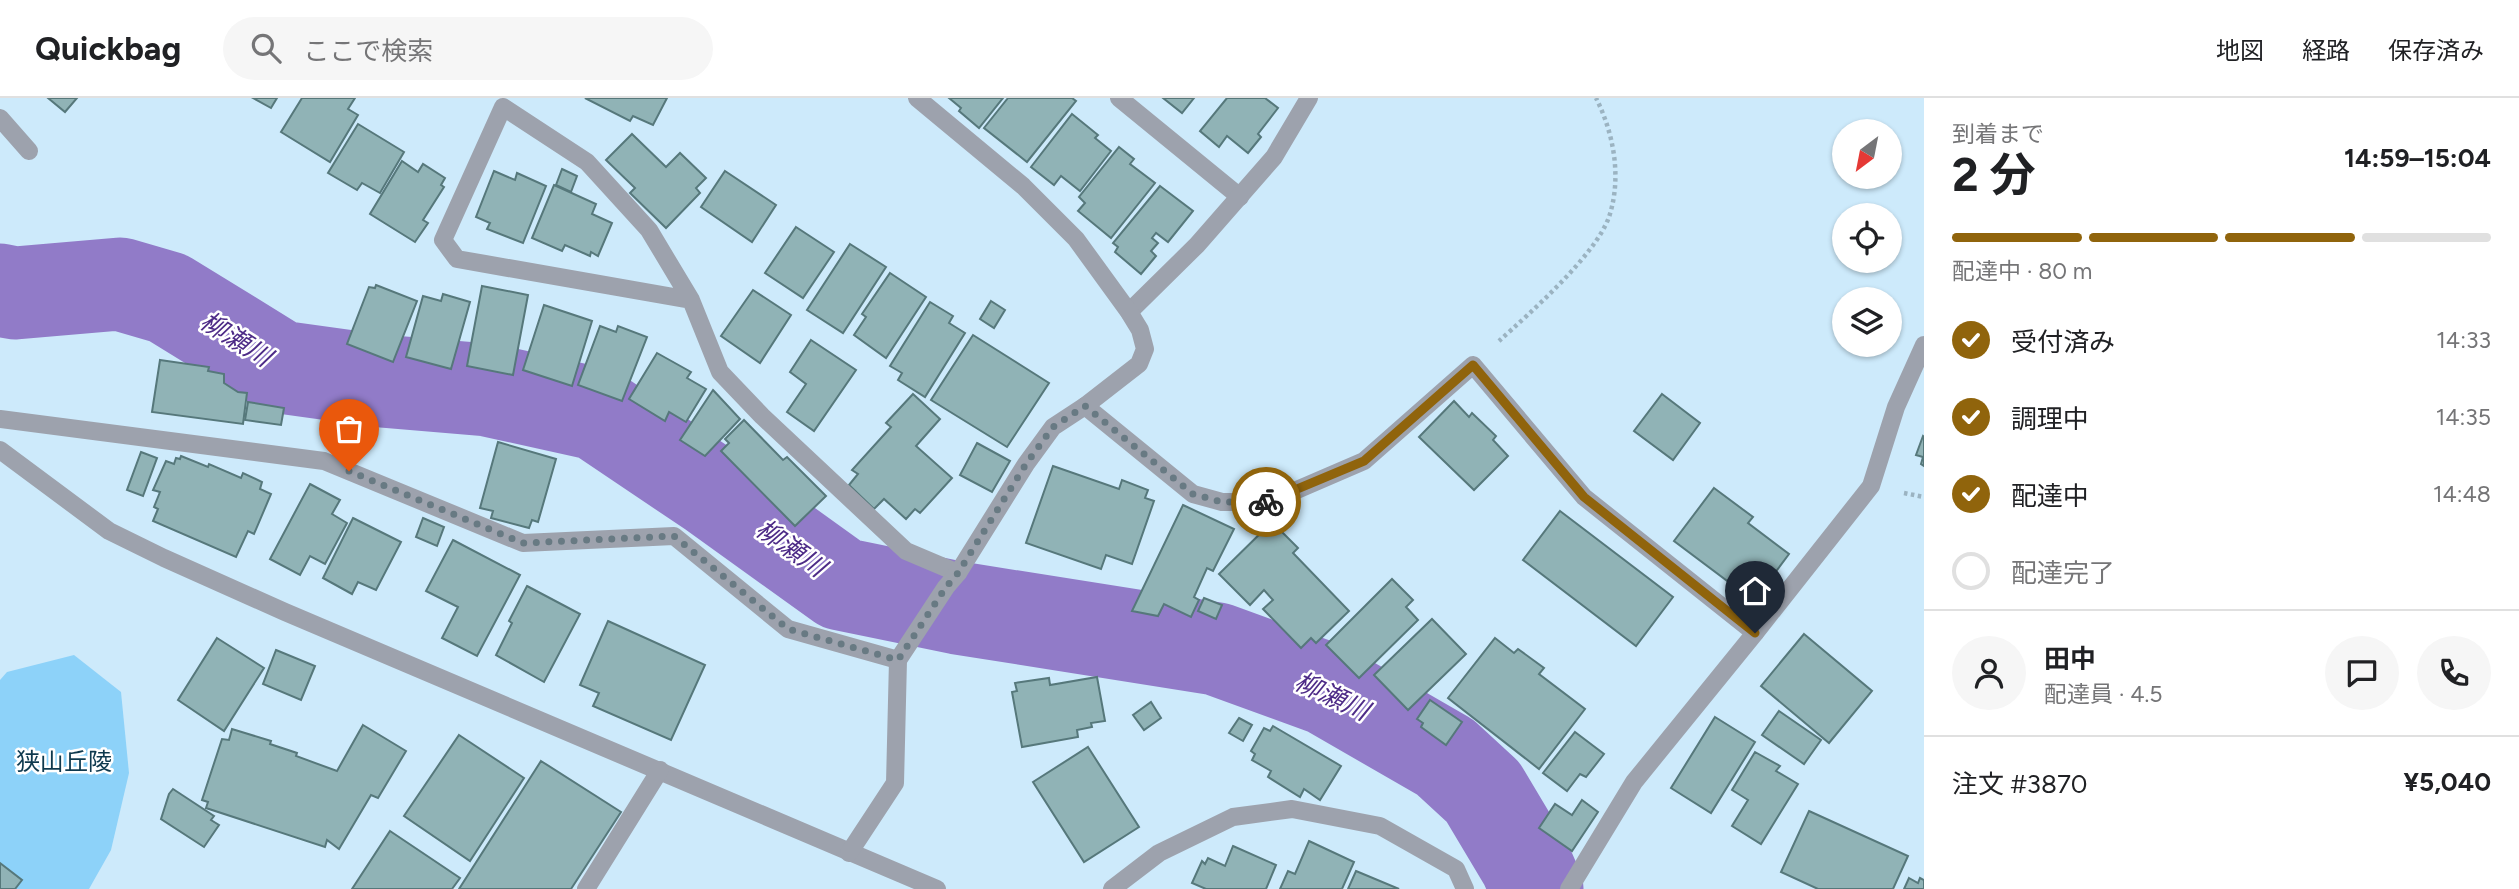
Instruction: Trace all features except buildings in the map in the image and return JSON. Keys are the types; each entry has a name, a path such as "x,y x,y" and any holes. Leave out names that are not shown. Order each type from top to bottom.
{"street":[{"path":"849,853 895,783 903,654 958,573 1026,464 1053,427 1139,364 1145,349 1140,330 1129,312 1067,230 1023,186 917,98"},
{"path":"1119,98 1240,197"},
{"path":"1129,312 1197,245 1274,157 1309,98"},
{"path":"691,300 457,259 443,240 505,102 587,162 649,230 691,300 720,372 762,416 906,551 958,573"},
{"path":"0,118 29,151"},
{"path":"1569,889 1634,782 1871,486 1896,407 1924,345"},
{"path":"1085,406 1193,494 1222,502 1269,502 1364,461 1473,365 1584,497 1755,633"},
{"path":"0,419 324,461 523,543 674,536 788,629 903,654"},
{"path":"0,450 109,531 164,558 936,889"},
{"path":"586,889 660,770"},
{"path":"1112,889 1159,853 1233,817 1292,809 1380,826 1456,869 1465,889"}],"path":[{"path":"1473,365 1556,287 1591,246 1608,219 1615,189 1615,155 1596,98"}],"green space":[{"name":"狭山丘陵","path":"74,655 121,692 129,773 111,850 89,889 0,889 0,680 7,672"}],"waterway":[{"name":"柳瀬川","path":"0,290 15,293 120,284 168,298 280,367 381,381 488,390 597,414 713,492 841,584 958,608 1217,649 1327,689 1445,757 1483,792 1526,864 1537,889"}],"way so far":[{"path":"349,471 523,543 674,536 788,629 898,660 1053,427 1085,406 1193,494 1222,502 1266,502"}],"route":[{"path":"1266,502 1364,461 1473,365 1584,497 1755,633"}]}
